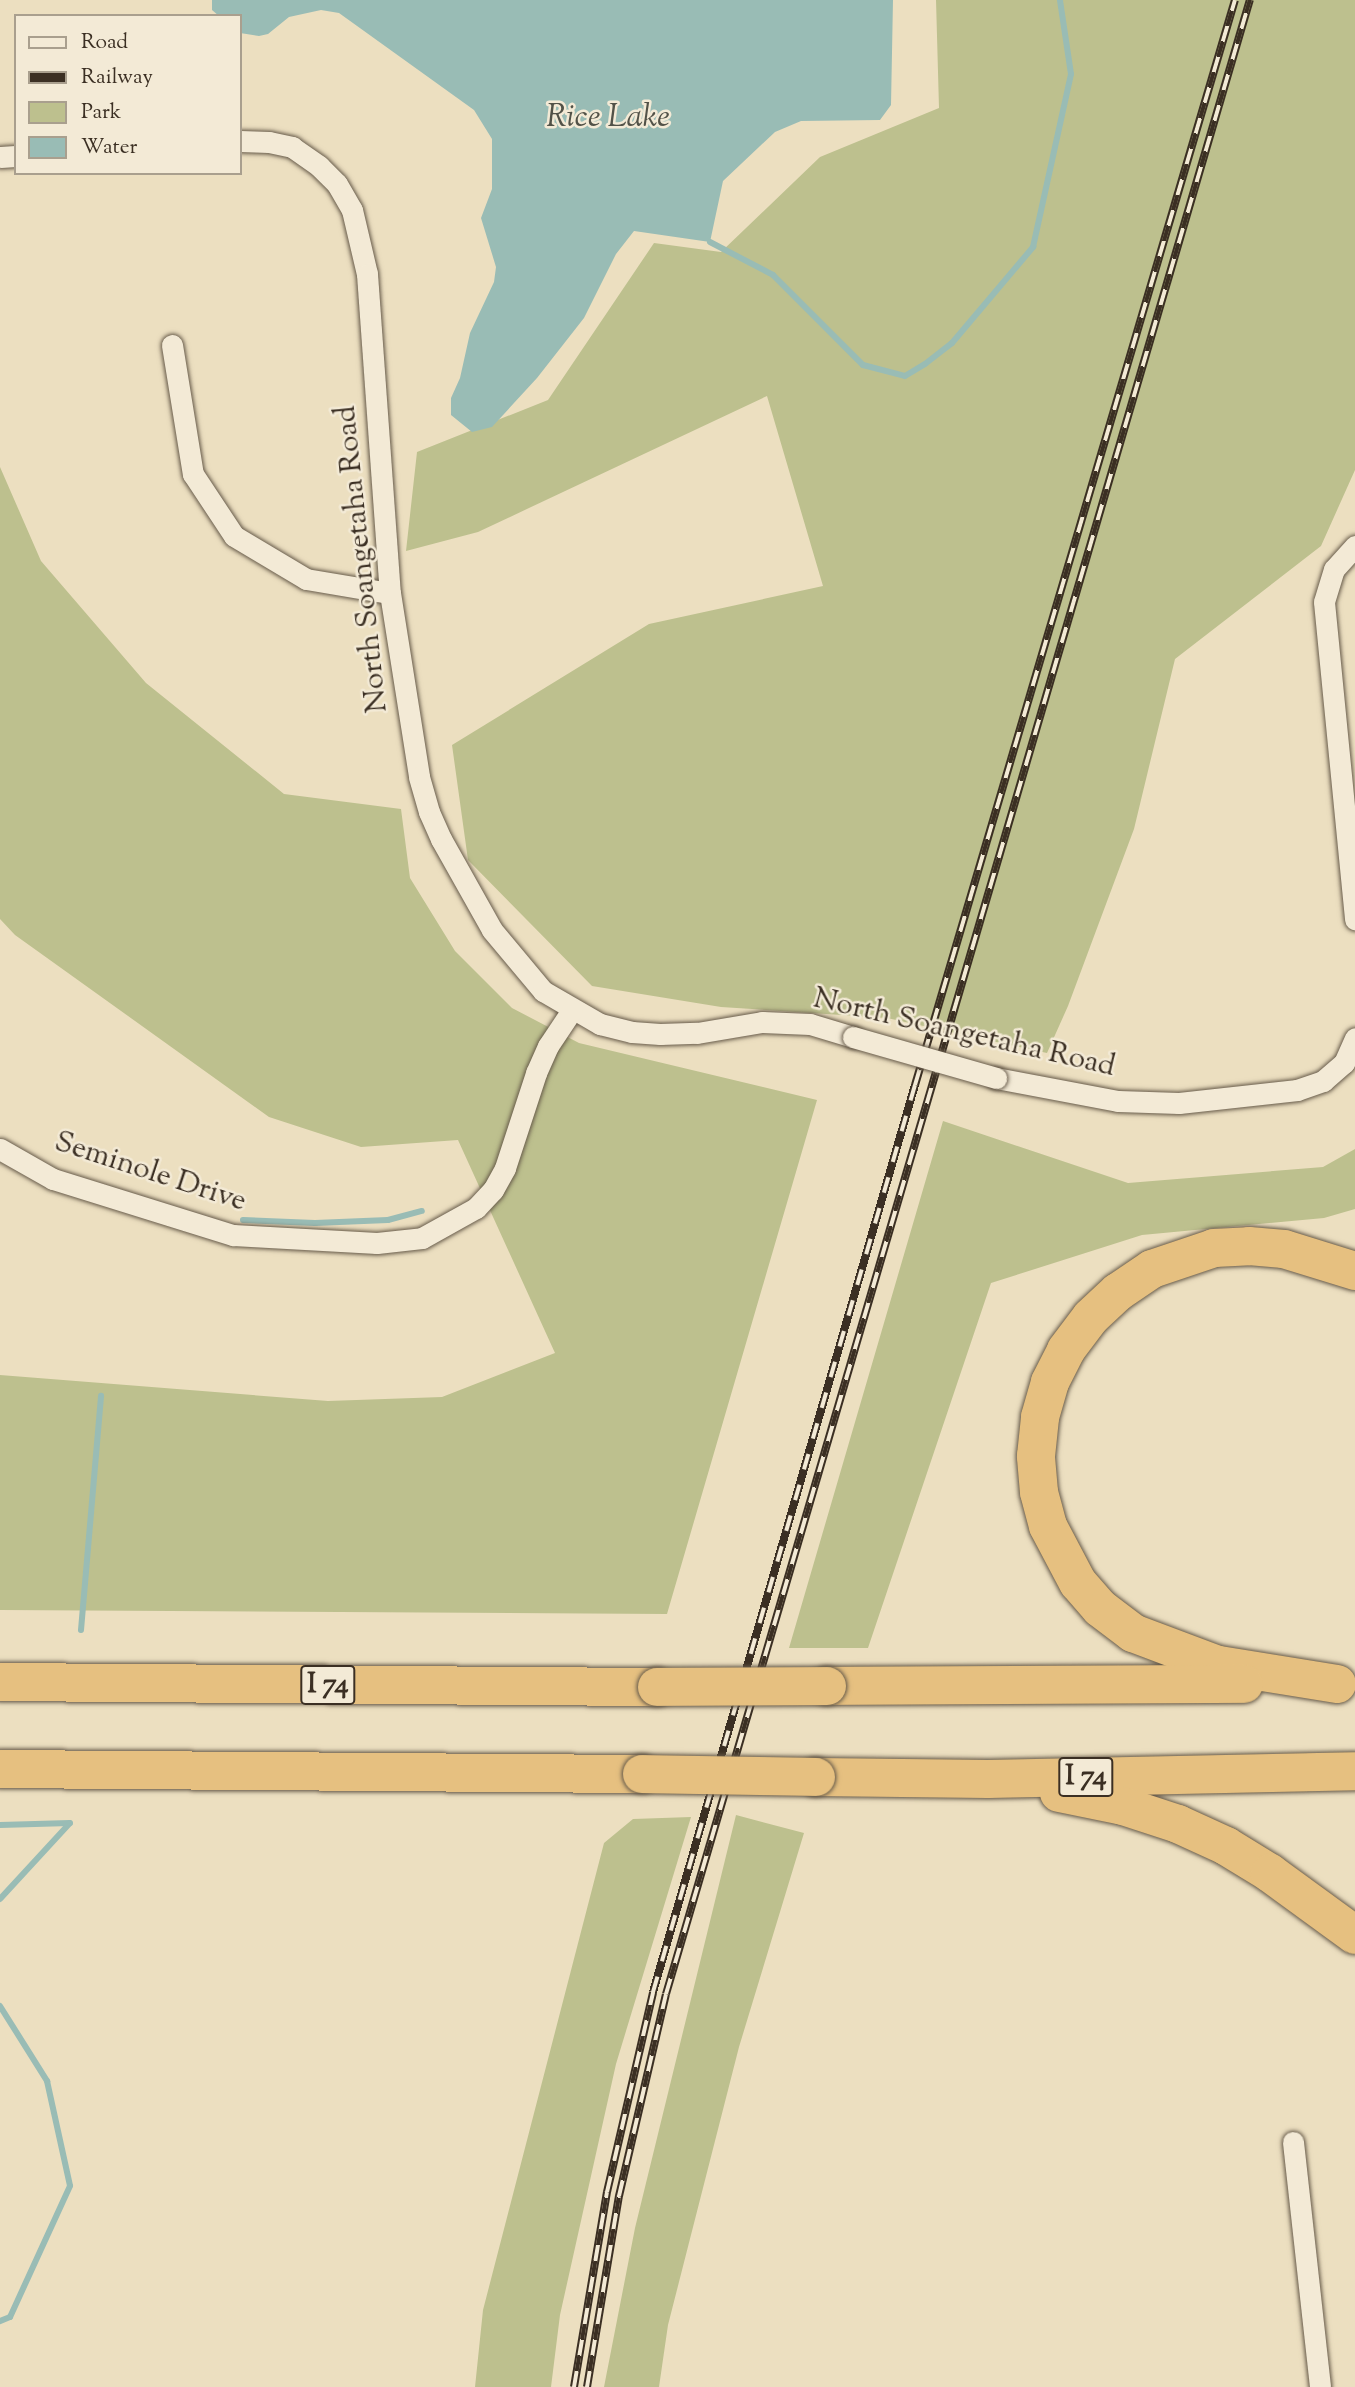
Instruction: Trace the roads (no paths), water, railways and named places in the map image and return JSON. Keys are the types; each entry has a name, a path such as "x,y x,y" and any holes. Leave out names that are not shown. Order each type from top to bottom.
{"highway":[{"path":"1346,1684 1218,1665 1133,1633 1100,1608 1078,1583 1048,1526 1040,1492 1036,1456 1040,1417 1050,1382 1066,1350 1091,1317 1118,1292 1152,1269 1214,1248 1249,1246 1284,1249 1355,1270"},
{"name":"I 74","path":"0,1682 657,1687 1346,1684"},
{"name":"I 74","path":"0,1769 988,1779 1355,1771"},
{"path":"988,1779 1123,1806 1178,1824 1226,1846 1270,1873 1355,1935"}],"street":[{"name":"North Soangetaha Road","path":"242,141 269,142 292,147 319,166 337,184 352,210 367,274 390,593 413,746 429,813 471,897 492,930 543,991 600,1024 632,1032 697,1033 762,1022 810,1024 996,1078 1118,1101 1192,1102 1297,1090 1323,1081 1344,1063 1355,1038"},
{"path":"172,345 193,474 234,536 306,579 390,593"},
{"path":"1355,546 1334,569 1324,602 1355,919"},
{"name":"Seminole Drive","path":"0,1149 53,1179 233,1235 377,1243 422,1238 476,1208 493,1190 505,1168 536,1073 572,1010"},
{"path":"1293,2142 1320,2387"}],"water":[{"name":"Rice Lake","path":"212,0 893,0 891,105 880,120 801,121 775,132 723,181 710,242 634,231 616,254 584,318 537,378 492,427 472,432 451,415 451,398 460,378 470,333 494,282 496,267 481,218 492,189 492,139 474,110 339,13 321,10 289,17 268,34 259,36 242,33 242,14 217,14 212,10"}],"waterway":[{"path":"710,242 773,275 863,365 905,376 925,364 952,343 1033,247 1071,74 1060,0"},
{"path":"243,1220 315,1223 388,1220 422,1211"},
{"path":"81,1630 101,1396"},
{"path":"0,1825 70,1823"},
{"path":"0,1899 70,1823"},
{"path":"0,2006 47,2081 70,2186 10,2317 0,2321"}],"railway":[{"path":"574,2387 607,2192 653,1992 915,1085 1235,0"},
{"path":"587,2387 619,2196 666,1994 1250,0"}]}
